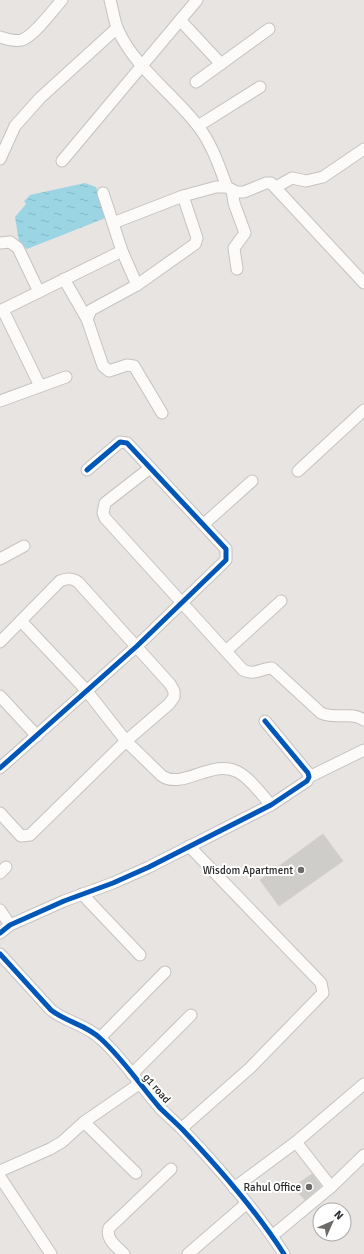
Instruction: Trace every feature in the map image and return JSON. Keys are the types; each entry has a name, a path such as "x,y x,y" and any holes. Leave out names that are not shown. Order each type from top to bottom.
{"street":[{"path":"0,37 12,41 21,40 32,33 62,0"},
{"path":"110,0 117,28 123,40 142,66 198,126 210,143 229,188 245,233 234,248 237,269"},
{"path":"62,161 197,0"},
{"path":"180,20 221,64"},
{"path":"0,159 15,126 40,98 117,28"},
{"path":"196,82 269,29"},
{"path":"198,126 260,88"},
{"path":"276,187 292,178 306,181 323,177 364,149"},
{"path":"113,223 183,196 216,187 229,188 236,192 244,192 269,182 276,187 364,283"},
{"path":"103,193 122,251 137,284"},
{"path":"87,319 91,310 137,284 195,244 197,238 183,196"},
{"path":"0,244 10,242 18,248 39,292"},
{"path":"40,386 2,310 122,251"},
{"path":"64,279 87,319 103,366 109,371 127,365 134,366 162,413"},
{"path":"0,401 66,377"},
{"path":"298,471 364,410"},
{"path":"0,768 137,646 226,560 226,550 204,524 123,442 120,442 87,470"},
{"path":"150,468 105,503 103,513 105,518 243,670 248,673 255,673 268,668 277,670 321,713 330,717 351,715 364,720"},
{"path":"204,524 252,481"},
{"path":"0,559 24,546"},
{"path":"0,642 60,581 66,578 73,579 78,582 137,646 170,684 174,691 174,697 169,704 126,741 30,835 21,836 0,813"},
{"path":"226,651 281,601"},
{"path":"21,621 86,690 126,741 168,780 174,781 209,770 227,768 245,776 271,805"},
{"path":"0,696 37,736"},
{"path":"264,721 308,773 309,777"},
{"path":"0,933 10,925 149,867 271,805 307,781 309,777 364,750"},
{"path":"182,1128 250,1068 323,993 321,983 189,846"},
{"path":"82,894 140,955"},
{"path":"0,910 10,925"},
{"name":"g1 road","path":"0,954 60,1018 83,1027 100,1038 139,1084 182,1128 247,1203 284,1254"},
{"path":"100,1038 165,972"},
{"path":"132,1074 191,1015"},
{"path":"0,1170 50,1149 62,1142 84,1122 139,1084"},
{"path":"234,1188 296,1142 364,1084"},
{"path":"84,1122 136,1173"},
{"path":"296,1142 331,1187"},
{"path":"272,1236 331,1187 364,1155"},
{"path":"124,1254 109,1239 109,1228 171,1169"},
{"path":"0,1177 51,1254"},
{"path":"188,1254 247,1203"}],"water":[{"path":"85,183 96,187 108,217 27,249 19,242 15,217 26,204 24,201 30,195"}],"building":[{"name":"Wisdom Apartment","path":"323,834 343,861 279,906 260,880"},
{"name":"Rahul Office","path":"312,1174 321,1186 305,1200 293,1187"}],"cycle path":[{"path":"0,768 137,646 226,560 226,549 127,443 120,442 87,470"},
{"path":"0,933 10,925 64,901 113,883 149,867 271,805 307,781 309,777 308,773 265,721"},
{"path":"0,954 51,1010 63,1018 89,1030 109,1047 160,1108 182,1129 236,1189 273,1237 284,1254"}],"place":[{"name":"Wisdom Apartment","path":"301,870"},
{"name":"Rahul Office","path":"309,1187"}]}
